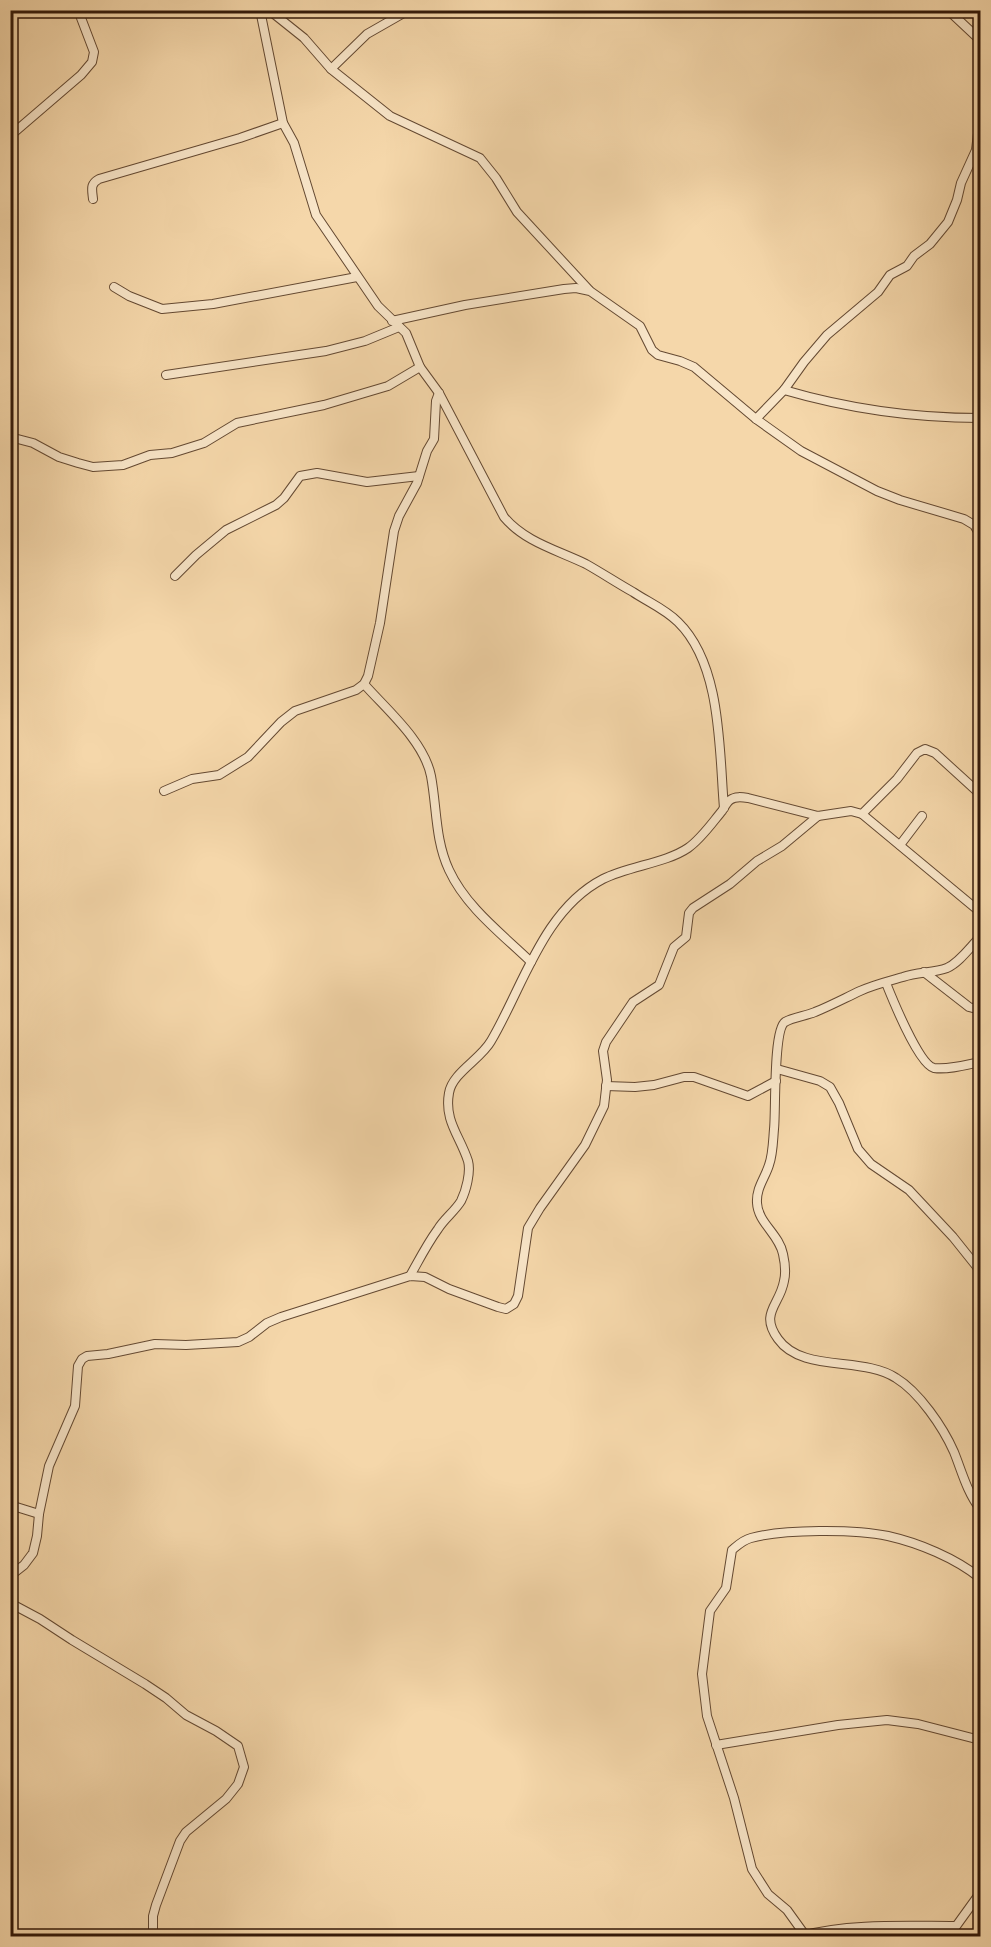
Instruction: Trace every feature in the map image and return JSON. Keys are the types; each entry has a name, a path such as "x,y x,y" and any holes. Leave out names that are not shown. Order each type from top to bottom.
{"street":[{"path":"10,136 81,75 92,62 94,52 78,10"},
{"path":"260,10 284,123 294,143 316,215 357,277 392,321 406,333 420,367 439,393 504,517 514,528 545,546 610,577 668,613 693,640 705,664 714,701 724,808"},
{"path":"269,10 304,38 331,69 390,116 480,158 496,178 517,212 590,291 640,326 652,350 658,355 694,367 782,439 845,475 900,500 964,519 974,525 981,534"},
{"path":"331,69 366,34 409,10"},
{"path":"948,10 981,40"},
{"path":"756,419 784,390 822,340 878,292 890,275 907,266 948,222 961,183 976,150 981,117"},
{"path":"93,199 92,187 99,179 284,123"},
{"path":"114,287 129,296 162,309 213,304 357,277"},
{"path":"392,321 465,304 576,288 590,291"},
{"path":"166,375 326,351 365,341 399,327"},
{"path":"10,437 33,443 59,457 78,463 93,466 123,465 150,455 172,453 204,443 237,423 324,405 388,386 420,367"},
{"path":"784,390 874,410 927,417 981,418"},
{"path":"164,790 192,779 219,776 248,757 281,722 295,711 356,690 364,684 380,623 394,531 434,439 436,401 439,393"},
{"path":"175,576 226,530 276,505 291,490 300,476 317,473 367,482 419,476"},
{"path":"364,684 414,741 425,759 430,775 441,850 450,872 466,899 531,962"},
{"path":"862,814 924,748 935,753 981,794"},
{"path":"410,1276 438,1228 461,1200 469,1173 468,1162 450,1123 449,1091 453,1081 489,1045 546,936 574,901 590,887 624,871 671,856 689,847 730,800 741,797 818,816 850,811 862,814 981,912"},
{"path":"10,1576 33,1553 49,1467 75,1407 78,1366 87,1356 155,1344 238,1342 249,1337 267,1323 281,1317 410,1276 426,1277 449,1289 498,1307 506,1309 514,1304 521,1282 528,1228 573,1159 585,1145 604,1106 606,1086 603,1051 606,1042 633,1002 659,985 671,952 686,937 689,913 693,908 725,887 757,861 782,846 818,816"},
{"path":"900,845 922,816"},
{"path":"981,937 948,967 861,991 803,1017 786,1022 779,1030 772,1154 769,1166 761,1180 757,1200 761,1217 777,1238 783,1257 784,1282 770,1317 773,1332 780,1342 799,1355 828,1362 867,1367 900,1381 933,1414 953,1451 972,1499 981,1509"},
{"path":"924,972 969,1007 981,1010"},
{"path":"886,983 907,1031 927,1065 942,1068 981,1062"},
{"path":"777,1069 820,1081 830,1087 858,1149 871,1164 909,1190 953,1237 981,1275"},
{"path":"606,1086 635,1087 694,1077 742,1095 748,1095 776,1081"},
{"path":"10,1505 39,1514"},
{"path":"954,1926 882,1926 803,1936 787,1910 768,1894 752,1869 734,1798 707,1716 702,1674 710,1611 726,1588 732,1550 748,1538 827,1531 888,1536 940,1555 981,1578"},
{"path":"10,1603 146,1684 186,1714 238,1746 243,1757 244,1767 238,1784 226,1799 193,1825 180,1841 156,1905 153,1916 153,1936"},
{"path":"716,1745 838,1725 887,1720 918,1724 981,1740"},
{"path":"949,1936 954,1926 981,1893"},
{"path":"970,1907 981,1907"}]}
